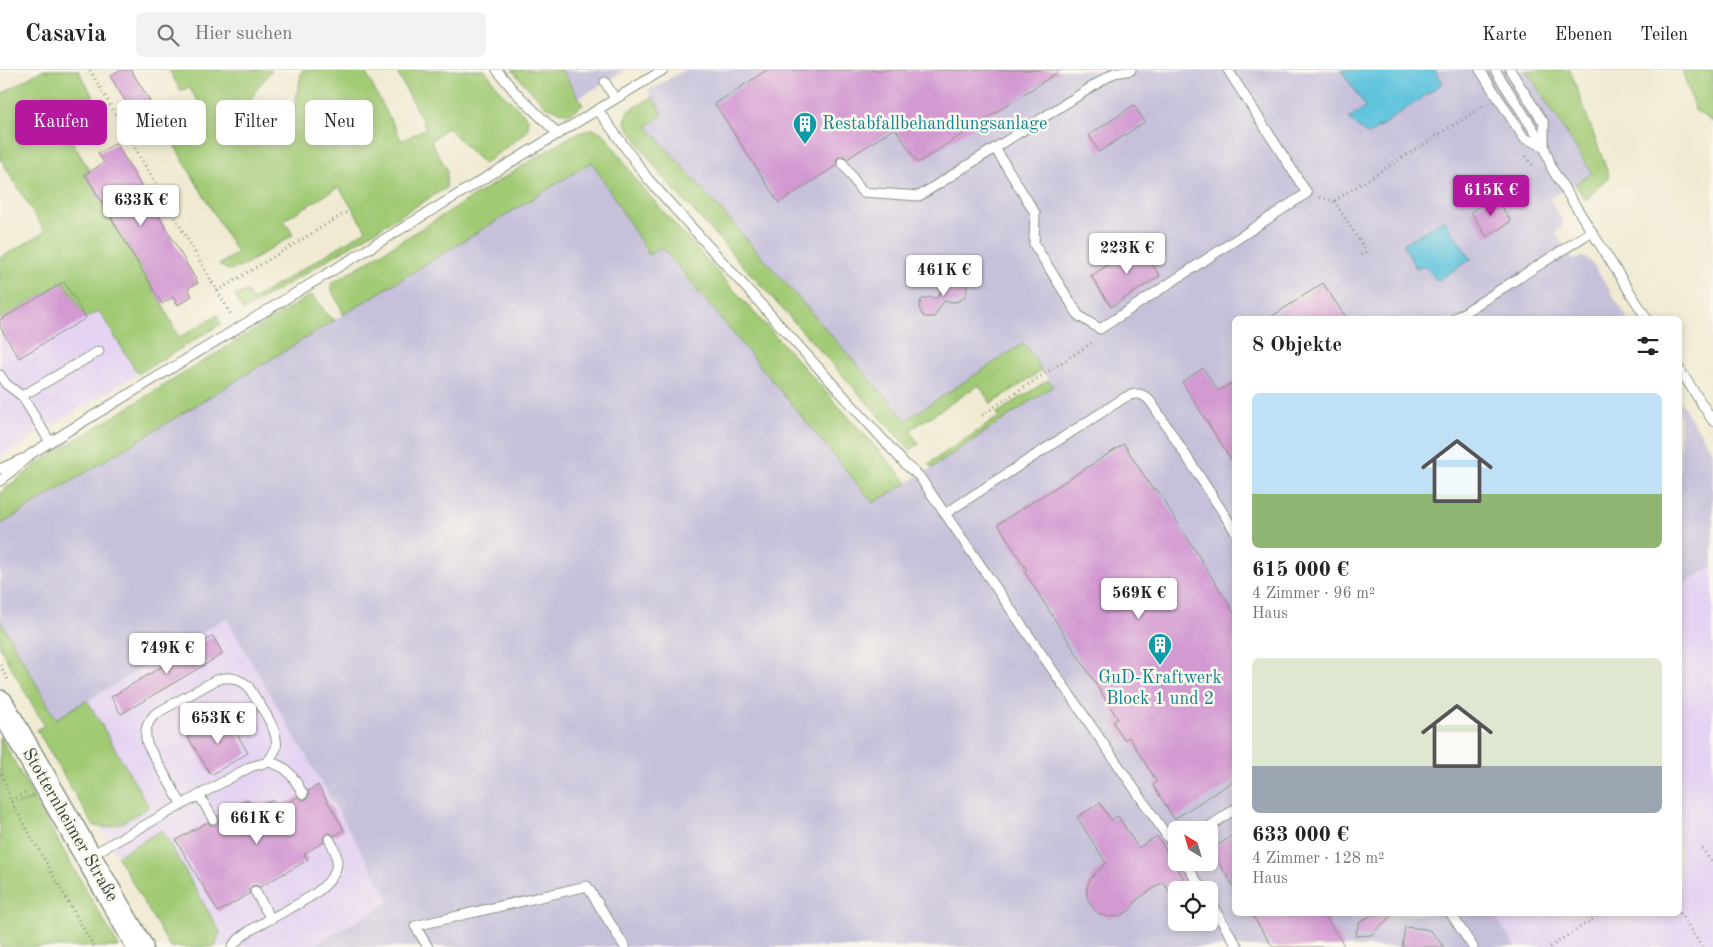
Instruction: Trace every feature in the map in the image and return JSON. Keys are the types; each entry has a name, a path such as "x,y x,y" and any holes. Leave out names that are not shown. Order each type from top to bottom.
{"main road":[{"name":"Stotternheimer Straße","path":"0,703 140,947"}],"lane":[{"path":"496,70 514,91 558,134"},
{"path":"0,481 32,454 50,442 662,70"},
{"path":"842,162 862,192 919,196 1114,73 1131,70"},
{"path":"995,148 1035,213 1034,244 1079,316 1100,329 1307,193 1228,70"},
{"path":"1480,70 1524,138 1544,146"},
{"path":"1495,70 1544,146 1552,170 1645,316"},
{"path":"1510,70 1544,123 1544,146"},
{"path":"605,82 615,99"},
{"path":"598,110 648,179 906,465 919,476 1168,837"},
{"path":"1459,316 1591,232"},
{"path":"22,396 99,350"},
{"path":"1682,373 1713,422"},
{"path":"0,375 6,384 22,396 50,442"},
{"path":"946,513 1124,398 1138,393 1144,395 1153,405 1232,526"},
{"path":"0,469 32,454"},
{"path":"182,805 147,744 146,728 155,714 216,680 225,677 234,678 248,686 273,727 276,736 276,749 268,762"},
{"path":"88,857 250,767 268,762 286,768 303,794"},
{"path":"199,795 213,819"},
{"path":"1217,821 1232,811"},
{"path":"232,947 248,932 316,892 326,883 334,873 337,862 336,851 329,839"},
{"path":"428,947 415,926 587,886 625,947"},
{"path":"255,891 271,919"},
{"path":"1218,915 1238,947"},
{"path":"1452,916 1473,947"}],"path":[{"path":"90,70 232,317"},
{"path":"1334,201 1490,102"},
{"path":"1522,149 1538,173"},
{"path":"1307,193 1334,201 1366,251 1361,255"},
{"path":"217,291 347,212"},
{"path":"982,415 1094,342 1100,329"},
{"path":"0,769 11,801 94,947"},
{"path":"1702,848 1713,864"},
{"path":"1682,915 1702,947"},
{"path":"1587,916 1592,920"},
{"path":"1550,947 1598,916"}],"shaded area":[{"path":"562,70 625,70 579,98"},
{"path":"684,70 1526,70 1592,173 1550,199 1563,225 1556,233 1573,260 1581,257 1587,258 1593,264 1626,316 1232,316 1232,916 1495,916 1516,947 311,947 390,901 226,618 56,719 0,620 0,525 592,162 648,255 662,247 873,503 932,468 1053,386 1024,343 906,420 647,126 663,114 648,91"},
{"path":"64,282 86,318 99,310 137,374 0,457 0,320"},
{"path":"1682,404 1713,452 1713,566 1682,586"},
{"path":"1713,566 1713,947 1516,947 1495,916 1682,916 1682,586"},
{"path":"226,618 390,901 311,947 215,947 220,931 162,830 117,856 101,828 114,827 149,807 87,700"}],"green space":[{"path":"42,70 78,70 95,100 15,100 15,145 74,145 90,171 85,174 162,304 179,338 217,315 221,324 138,374 99,311 86,318 64,282 0,320 0,258 45,232 0,158 0,95"},
{"path":"169,70 272,70 256,90 251,100 216,100 216,145 295,145 295,104 302,70 364,70 402,141 426,128 396,70 485,70 501,92 528,118 528,131 484,164 448,127 431,141 447,170 446,188 243,311 235,296 247,291 252,300 366,230 339,187 284,220 293,235 241,267 228,270 219,265 237,253 174,145 206,145 206,100 197,100 189,87 181,91"},
{"path":"512,70 562,70 583,105 568,114 545,106"},
{"path":"1526,70 1570,70 1609,176 1586,200 1575,184 1592,173"},
{"path":"1682,70 1713,70 1713,122 1695,110"},
{"path":"652,97 663,114 647,126 906,420 1024,343 1042,370 991,404 979,385 910,430 919,444 910,450 660,174 625,123 627,112"},
{"path":"592,129 601,132 607,137 637,181 668,217 908,483 873,503 662,247 649,255 592,162 343,315 331,284 573,135"},
{"path":"311,295 328,315 335,320 0,525 0,493 38,463"},
{"path":"1048,380 1053,386 932,468 928,464 999,417 997,413"},
{"path":"0,620 56,719 87,700 149,807 122,823 108,827 93,825 37,730 44,725 0,648"},
{"path":"0,736 34,798 16,805 34,799 119,947 0,947"},
{"path":"162,830 220,932 215,947 170,947 117,856"}],"water":[{"path":"1341,70 1435,70 1443,83 1368,135 1349,118 1366,107"},
{"path":"1444,220 1471,259 1437,281 1426,267 1415,267 1403,244"}],"building":[{"path":"120,70 131,70 149,100 125,100 110,76"},
{"name":"Restabfallbehandlungsanlage","path":"767,70 1061,70 918,163 895,128 847,159 844,156 839,157 836,160 837,165 779,203 715,104"},
{"path":"1134,105 1145,122 1099,152 1089,135"},
{"path":"116,143 198,283 188,288 192,296 178,305 173,297 162,304 85,174 104,163 98,153"},
{"path":"1494,196 1511,221 1487,237 1471,212"},
{"path":"1145,241 1155,256 1149,259 1160,276 1111,307 1091,276"},
{"path":"955,278 960,279 967,286 964,298 956,302 944,301 934,317 923,316 919,308 921,300 929,297 937,298 946,282"},
{"path":"64,282 86,318 19,358 0,327 0,320"},
{"path":"1323,283 1345,316 1273,316"},
{"path":"1203,368 1218,391 1232,383 1232,461 1182,382"},
{"name":"GuD-Kraftwerk Block 1 und 2","path":"1124,444 1153,490 1156,488 1232,609 1232,782 1174,819 1153,785 1157,782 1129,737 1124,740 1113,722 1118,719 1024,571 1027,570 998,524"},
{"path":"213,636 223,654 121,714 111,697"},
{"path":"226,715 248,753 211,775 188,737"},
{"path":"318,785 344,830 334,836 330,833 326,834 323,838 324,842 304,854 308,860 260,887 252,886 249,894 218,912 176,840 208,822 210,825 216,825 219,822 218,816 248,799 255,810 273,800 278,809 298,797 303,800 307,799 308,791"},
{"path":"1100,803 1111,820 1118,816 1138,848 1157,836 1168,854 1168,871 1179,871 1185,881 1168,881 1168,890 1163,882 1138,899 1129,911 1119,916 1109,917 1099,914 1092,907 1087,897 1087,887 1091,878 1106,863 1077,817"},
{"path":"1232,836 1232,883 1218,862 1218,845"},
{"path":"1252,916 1325,916 1345,947 1273,947"},
{"path":"1370,916 1391,916 1371,935 1355,936 1359,923"},
{"path":"1405,927 1426,929 1432,932 1444,947 1402,947"}],"place":[{"name":"Restabfallbehandlungsanlage","path":"805,145"},
{"name":"GuD-Kraftwerk Block 1 und 2","path":"1160,666"}]}
